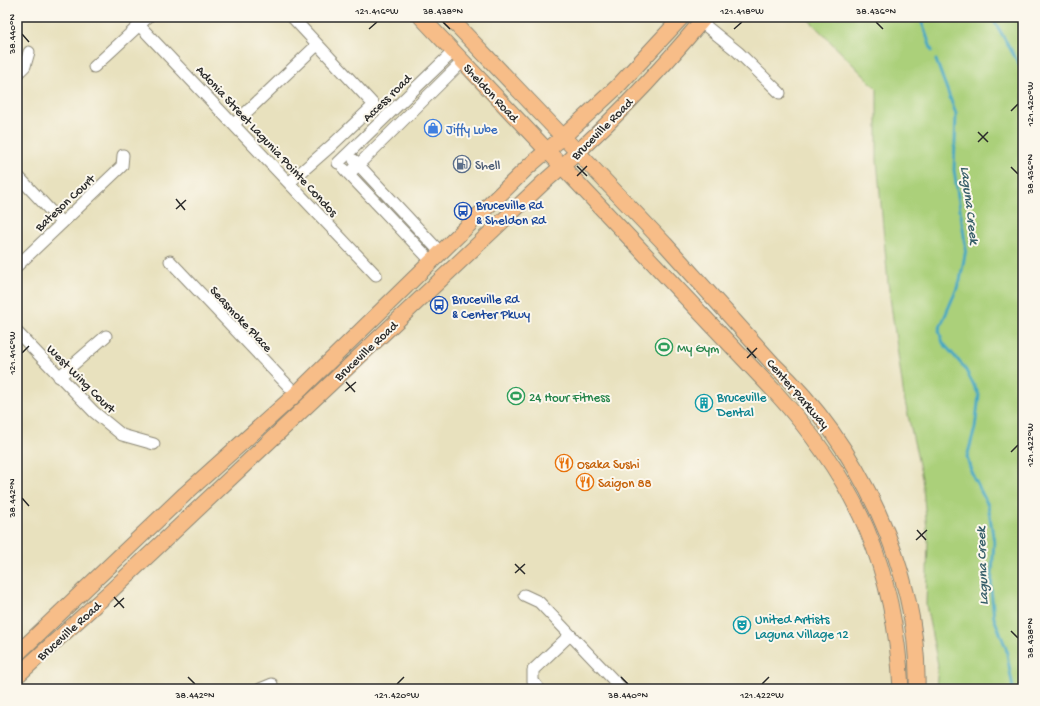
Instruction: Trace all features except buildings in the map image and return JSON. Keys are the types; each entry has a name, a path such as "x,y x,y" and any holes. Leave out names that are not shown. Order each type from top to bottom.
{"main road":[{"name":"Sheldon Road","path":"421,17 563,166"},
{"name":"Sheldon Road","path":"449,17 579,151"},
{"name":"Bruceville Road","path":"17,654 185,494 296,394 529,166 617,87 682,17"},
{"name":"Bruceville Road","path":"17,676 114,588 366,349 579,151 703,20"},
{"name":"Center Parkway","path":"579,151 689,269 773,364 788,378 821,416 839,441 858,473 879,516 900,574 913,630 918,689"},
{"name":"Center Parkway","path":"563,166 804,424 835,469 868,530 887,586 898,646 901,689"},
{"path":"366,349 365,344 369,337 410,294 419,275"},
{"path":"717,330 723,328 729,330 745,346 773,364"}],"street":[{"path":"94,67 148,17"},
{"path":"290,182 374,105 292,17"},
{"path":"703,20 780,93"},
{"name":"Adonia Street Lagunia Pointe Condos","path":"139,25 290,182 376,275"},
{"path":"234,124 317,45"},
{"path":"17,74 25,66 29,52"},
{"path":"349,174 458,56"},
{"name":"Access road","path":"338,163 458,56"},
{"path":"331,146 347,154 358,165 436,258"},
{"path":"331,146 338,163 436,258"},
{"name":"Bateson Court","path":"17,266 122,166 123,154"},
{"path":"17,175 62,223"},
{"name":"Seasmoke Place","path":"170,261 296,394"},
{"name":"West Wing Court","path":"17,332 94,412 122,435 154,444"},
{"path":"59,376 106,336"},
{"path":"835,469 850,460"},
{"path":"844,484 858,473"},
{"path":"524,596 539,602 622,689"},
{"path":"539,689 532,681 533,670 570,635"},
{"path":"260,689 272,684"}],"green space":[{"path":"806,17 1023,17 1023,689 936,689 938,665 926,605 928,540 922,478 904,397 888,283 877,160 877,89"}],"waterway":[{"name":"Laguna Creek","path":"920,17 932,51"},
{"name":"Laguna Creek","path":"992,17 1023,71"},
{"name":"Laguna Creek","path":"936,60 956,114 954,170 966,249 960,281 939,330 943,343 964,367 979,395 975,428 967,457 972,474 988,505 994,542 991,589 994,618 1006,648 1013,689"}],"place":[{"name":"Jiffy Lube","path":"433,128"},
{"name":"Shell","path":"462,164"},
{"name":"Bruceville Rd & Sheldon Rd","path":"463,211"},
{"name":"Bruceville Rd & Center Pkwy","path":"439,305"},
{"name":"My Gym","path":"664,347"},
{"name":"24 Hour Fitness","path":"516,396"},
{"name":"Bruceville Dental","path":"704,403"},
{"name":"Osaka Sushi","path":"564,463"},
{"name":"Saigon 88","path":"585,482"},
{"name":"United Artists Laguna Village 12","path":"742,625"}]}
